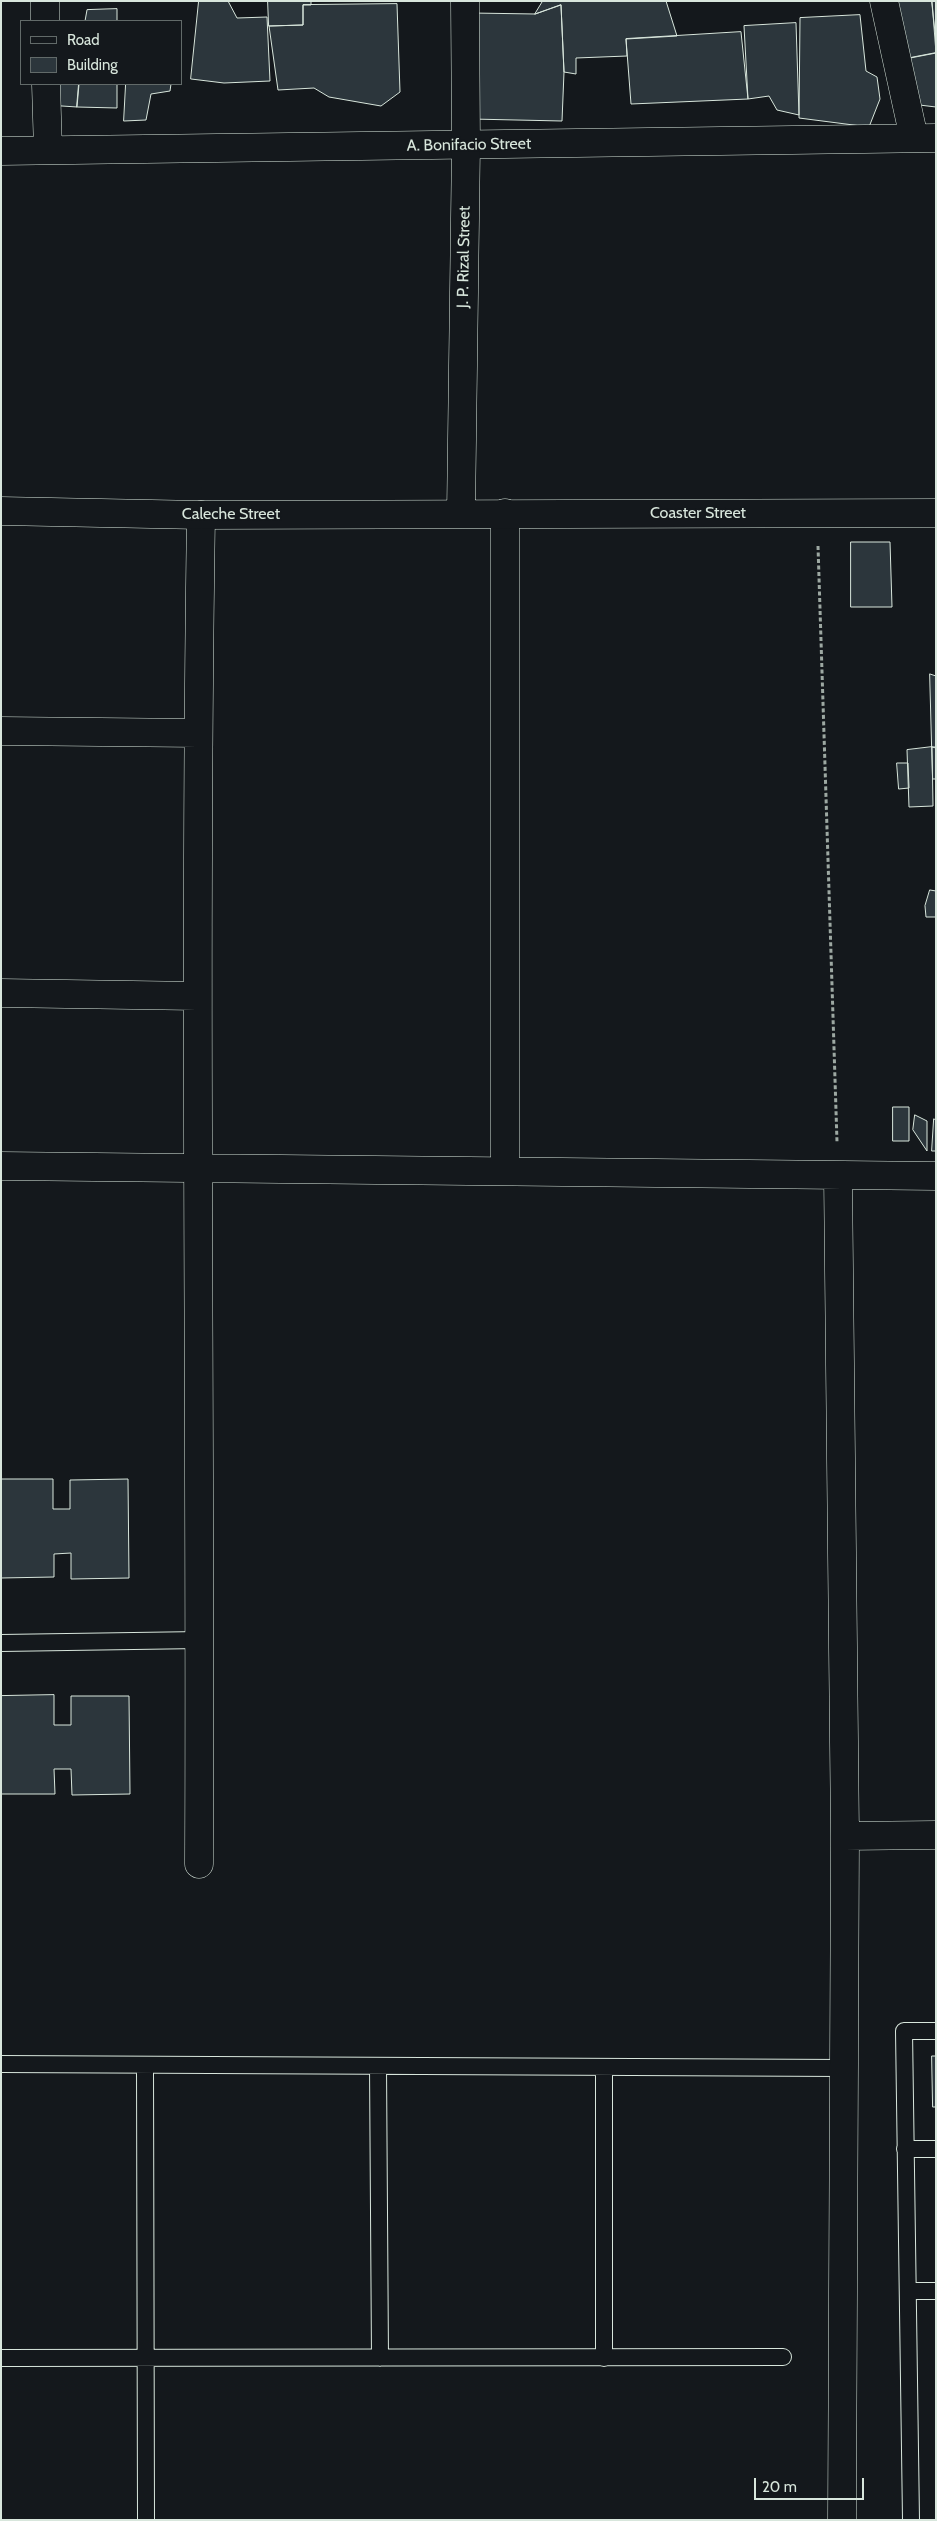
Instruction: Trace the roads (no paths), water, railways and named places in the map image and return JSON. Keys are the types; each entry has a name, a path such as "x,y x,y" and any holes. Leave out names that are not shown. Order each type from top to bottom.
{"street":[{"path":"45,1 45,20"},
{"name":"J. P. Rizal Street","path":"461,513 466,145 465,1"},
{"path":"884,1 925,138"},
{"path":"46,85 48,150"},
{"name":"A. Bonifacio Street","path":"1,150 925,138"},
{"name":"Caleche Street","path":"1,511 201,515 461,513"},
{"name":"Coaster Street","path":"461,513 936,514"},
{"path":"505,513 505,1171"},
{"path":"199,1864 200,1640 196,1167 201,515"},
{"path":"1,731 198,733"},
{"path":"1,993 197,996"},
{"path":"1,1166 936,1176"},
{"path":"838,1175 846,1836 843,2068 842,2520"},
{"path":"846,1836 936,1836"}],"lane":[{"path":"1,1643 200,1640"},
{"path":"911,2520 904,2031 936,2030"},
{"path":"1,2064 843,2068"},
{"path":"145,2065 146,2520"},
{"path":"378,2066 380,2358"},
{"path":"604,2067 604,2358"},
{"path":"905,2149 936,2149"},
{"path":"908,2291 936,2291"},
{"path":"1,2358 783,2357"}]}
